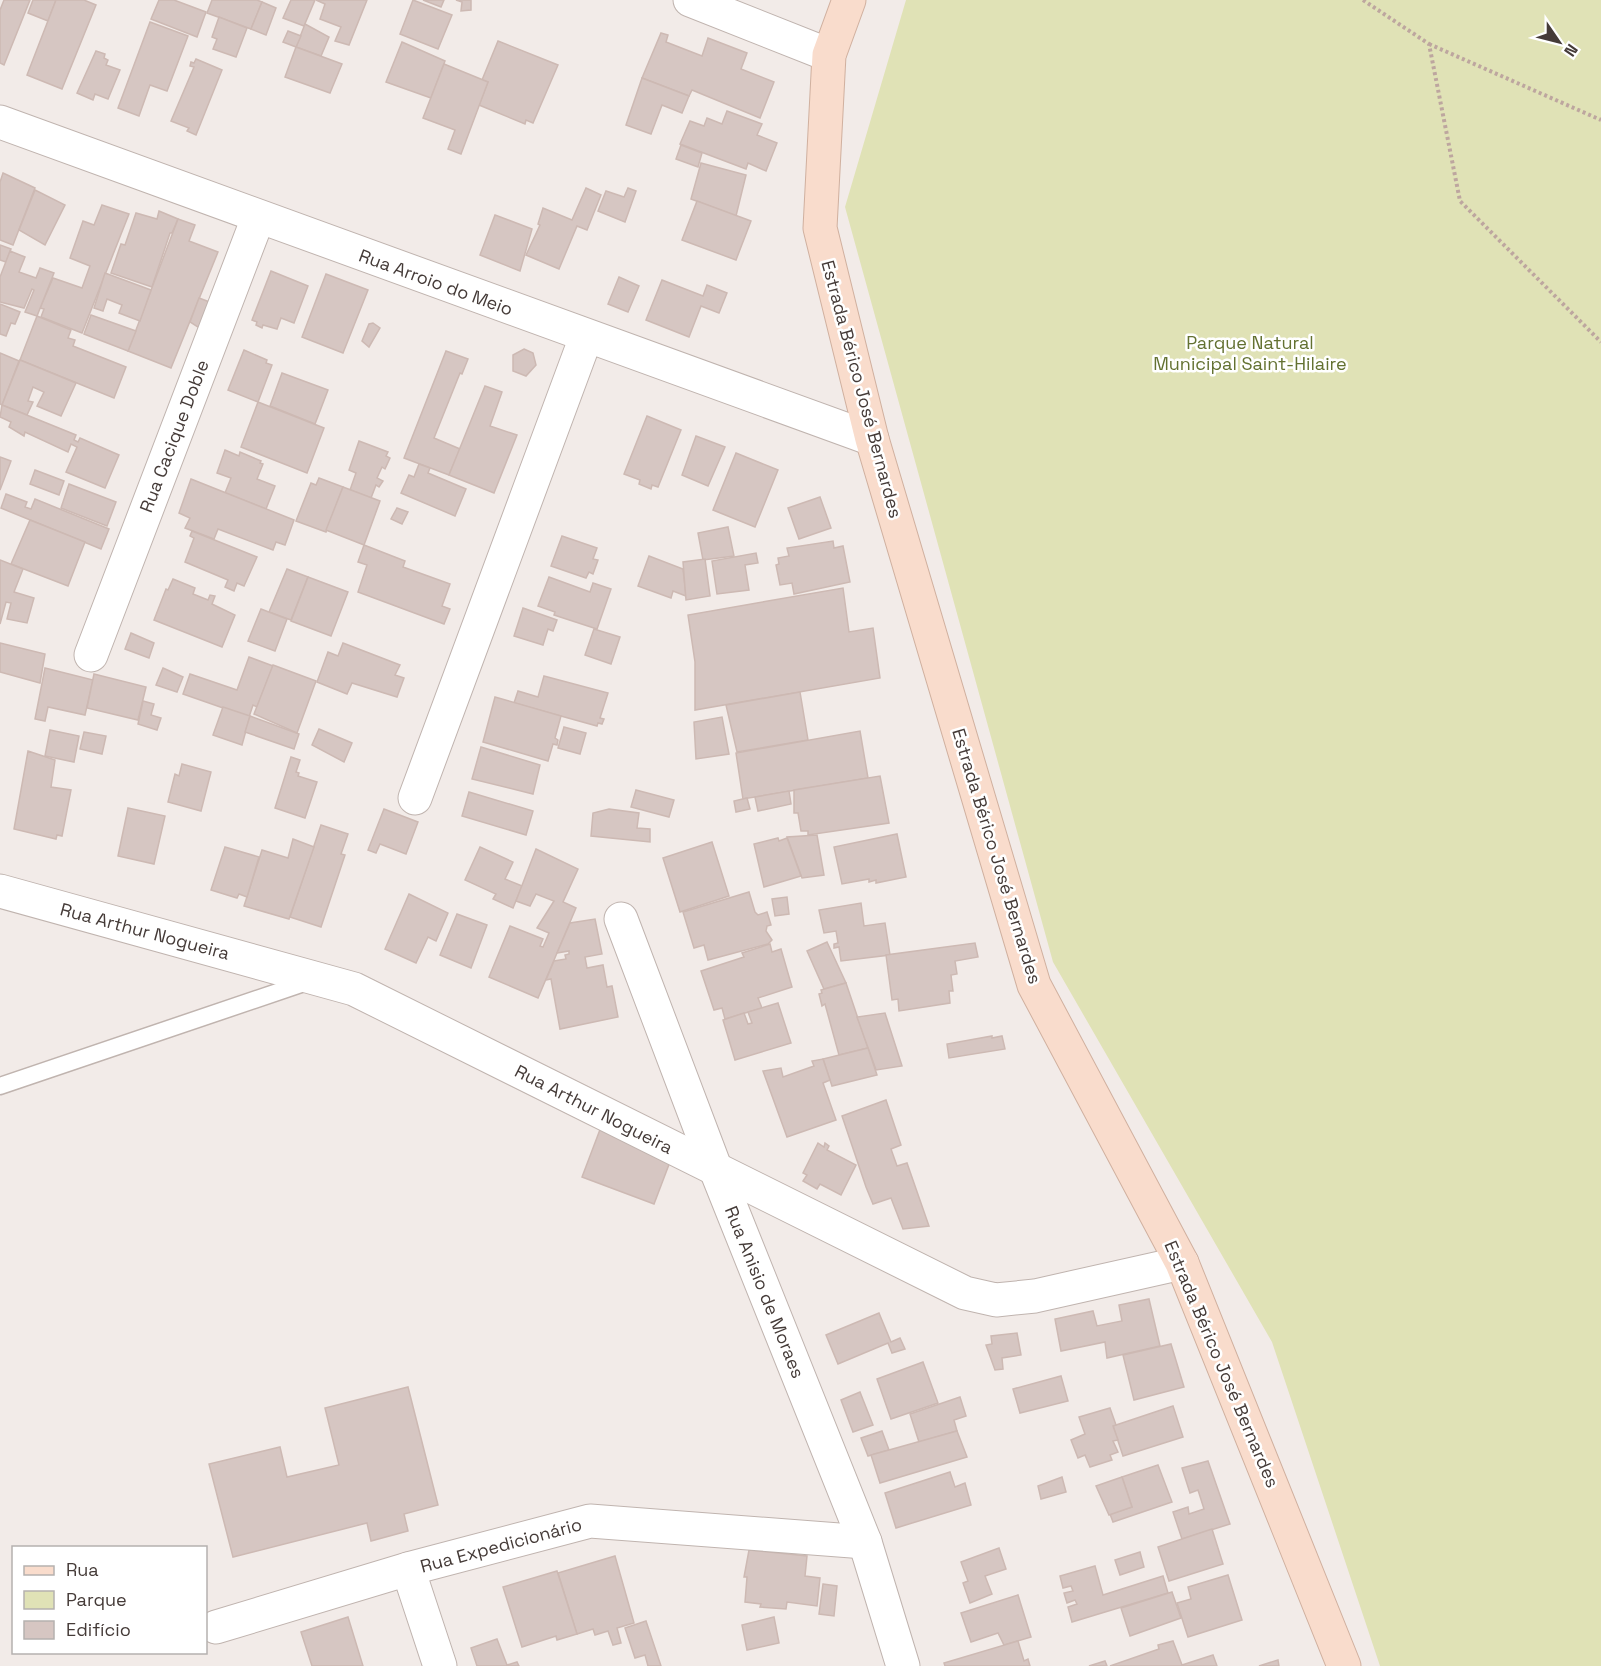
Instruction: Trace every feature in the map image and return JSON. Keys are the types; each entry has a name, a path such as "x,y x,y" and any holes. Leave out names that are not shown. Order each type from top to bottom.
{"main road":[{"name":"Estrada Bérico José Bernardes","path":"849,0 829,55 820,228 872,439 1034,985 1182,1263 1344,1666"}],"street":[{"path":"690,0 829,55"},
{"name":"Rua Arroio do Meio","path":"0,122 258,218 872,439"},
{"name":"Rua Cacique Doble","path":"91,655 258,218"},
{"path":"415,798 586,337"},
{"name":"Rua Arthur Nogueira","path":"0,891 354,989 965,1293 996,1300 1035,1296 1182,1263"},
{"name":"Rua Anisio de Moraes","path":"621,920 716,1170 865,1542 903,1666"},
{"name":"Rua Expedicionário","path":"216,1627 408,1569 590,1521 865,1542"},
{"path":"408,1569 440,1666"}],"lane":[{"path":"0,1086 316,978"}],"path":[{"path":"1363,0 1429,44 1601,120"},
{"path":"1429,44 1460,201 1601,342"}],"green space":[{"name":"Parque Natural Municipal Saint-Hilaire","path":"906,0 1601,0 1601,1666 1380,1666 1272,1342 1053,962 845,207"}],"building":[{"path":"4,0 30,0 4,65 0,63 0,10"},
{"path":"33,0 56,0 48,21 28,13"},
{"path":"56,0 84,0 96,5 62,89 27,75"},
{"path":"159,0 174,0 206,12 197,37 151,19"},
{"path":"212,0 262,2 251,29 207,13"},
{"path":"291,0 315,0 304,26 283,18"},
{"path":"316,0 367,0 349,45 335,41 341,27 320,19 325,4"},
{"path":"413,0 452,15 438,49 400,34"},
{"path":"423,0 444,0 441,7"},
{"path":"456,0 471,0 471,10 461,11 462,2"},
{"path":"262,2 276,8 266,35 251,29"},
{"path":"219,17 247,28 236,57 213,49 217,39 212,37"},
{"path":"150,22 188,36 167,91 150,85 139,116 118,108"},
{"path":"305,24 329,37 321,56 296,47"},
{"path":"288,31 301,36 296,47 283,42"},
{"path":"661,33 668,35 666,42 702,56 708,38 747,53 741,69 774,82 760,118 692,90 689,96 642,78"},
{"path":"498,41 558,65 533,123 526,120 525,124 479,105 488,82 482,80"},
{"path":"402,42 445,61 431,98 386,82"},
{"path":"296,47 342,64 330,93 285,77"},
{"path":"96,51 105,54 104,58 108,60 106,65 120,70 108,99 95,94 93,100 77,93"},
{"path":"196,59 222,70 196,135 187,131 189,128 171,121 194,67 190,66 191,62 194,63"},
{"path":"444,64 488,82 461,154 448,149 455,130 423,118"},
{"path":"642,78 689,96 682,113 662,105 651,134 626,125"},
{"path":"727,111 762,124 757,135 777,143 766,171 748,163 746,169 680,144 690,121 704,126 707,118 722,124"},
{"path":"681,145 702,153 698,167 676,159"},
{"path":"701,163 746,175 736,216 691,199"},
{"path":"3,173 35,188 13,245 0,240 0,182"},
{"path":"586,188 601,195 587,230 577,226 559,269 526,255 540,225 538,224 543,208 572,220"},
{"path":"628,188 636,191 625,222 598,211 606,191 624,197"},
{"path":"35,190 65,205 45,245 19,230"},
{"path":"697,201 751,221 736,260 682,240"},
{"path":"102,205 129,214 82,333 41,317 44,309 40,308 53,278 82,288 90,266 70,258 83,221 94,225"},
{"path":"159,211 178,219 170,233 152,287 111,273 121,244 125,245 136,213 157,219"},
{"path":"495,215 532,229 520,271 480,255"},
{"path":"178,219 195,225 189,241 218,252 171,368 128,351"},
{"path":"0,245 11,249 6,262 0,260"},
{"path":"10,251 25,257 19,272 36,278 40,268 54,273 37,316 25,312 34,290 32,289 24,308 0,302 0,277"},
{"path":"271,271 308,286 294,323 281,318 277,329 263,325 262,328 252,320"},
{"path":"105,273 151,290 140,321 119,313 122,305 107,299 103,311 94,308"},
{"path":"326,274 368,290 343,353 302,337"},
{"path":"619,277 639,286 628,312 608,304"},
{"path":"662,280 703,296 707,285 727,293 719,313 701,306 689,337 646,320"},
{"path":"199,298 215,304 204,331 190,322"},
{"path":"0,304 20,312 15,324 11,323 6,336 0,334"},
{"path":"91,315 136,331 128,351 84,334"},
{"path":"37,316 71,330 68,338 75,340 73,346 126,367 114,398 20,360"},
{"path":"373,323 380,328 369,347 362,341 369,324"},
{"path":"524,349 533,353 536,365 526,376 513,371 513,355"},
{"path":"244,350 267,360 266,363 272,365 258,402 228,390"},
{"path":"446,351 468,359 462,374 460,373 434,438 460,449 449,475 404,458"},
{"path":"0,353 19,361 2,405 0,404"},
{"path":"20,360 76,383 61,416 37,406 44,392 33,387 28,401 33,402 27,415 2,405"},
{"path":"282,373 328,390 315,424 270,406"},
{"path":"485,386 502,392 490,426 517,435 494,493 449,475"},
{"path":"258,402 324,428 307,473 241,447"},
{"path":"2,405 76,435 74,440 78,442 80,438 119,455 105,488 66,472 77,447 71,444 68,452 25,432 24,436 9,427 11,422 0,417"},
{"path":"647,416 681,430 658,487 652,485 651,489 639,484 640,480 624,474"},
{"path":"696,436 725,447 708,486 682,475"},
{"path":"359,441 388,452 386,456 390,458 385,469 382,467 377,478 383,481 379,487 376,485 371,498 350,490 356,473 349,470"},
{"path":"225,450 239,456 240,452 261,461 260,463 263,464 257,479 275,486 266,509 225,493 231,478 217,473"},
{"path":"736,453 778,470 755,527 713,510"},
{"path":"0,457 11,461 0,490"},
{"path":"419,464 430,468 428,473 466,489 455,516 401,493 409,475 414,477"},
{"path":"35,470 64,481 59,495 30,484"},
{"path":"319,478 343,487 326,532 296,521 311,483 316,485"},
{"path":"191,479 294,520 285,545 276,542 273,550 218,529 214,539 185,528 190,518 179,513"},
{"path":"69,484 116,502 107,526 61,508"},
{"path":"343,487 380,501 364,545 326,530"},
{"path":"6,494 27,502 25,507 31,509 35,499 109,529 101,549 1,508"},
{"path":"820,497 831,528 799,539 788,508"},
{"path":"397,508 408,512 402,524 391,519"},
{"path":"30,520 85,542 68,586 11,564"},
{"path":"728,527 734,556 703,560 698,533"},
{"path":"192,531 257,557 244,586 237,583 234,591 225,587 228,580 185,562 194,538 190,536"},
{"path":"562,536 597,548 593,559 598,560 593,574 589,572 586,578 551,566"},
{"path":"833,541 834,548 843,546 850,582 794,594 792,583 780,585 776,565 779,564 778,558 789,556 787,548"},
{"path":"364,545 405,561 403,567 450,584 442,606 450,609 444,624 358,592 367,565 358,562"},
{"path":"756,553 758,563 745,565 749,590 717,594 712,561"},
{"path":"649,556 683,569 686,596 673,591 671,598 638,586"},
{"path":"705,559 710,596 686,600 683,562"},
{"path":"0,560 23,569 14,592 34,598 27,623 7,619 11,603 6,602 0,624"},
{"path":"287,569 308,577 291,620 269,612"},
{"path":"308,577 348,592 331,636 291,621"},
{"path":"549,577 590,592 593,583 611,589 597,629 554,615 555,612 538,606"},
{"path":"173,579 195,588 193,594 208,600 210,595 215,596 212,604 235,615 222,647 154,620 166,589 168,590"},
{"path":"843,588 849,632 873,628 880,678 695,710 695,662 688,615"},
{"path":"523,608 557,620 553,631 548,629 543,645 514,636"},
{"path":"261,609 287,619 275,651 248,641"},
{"path":"594,629 620,637 611,664 585,655"},
{"path":"131,633 154,643 149,658 125,649"},
{"path":"0,643 45,654 40,683 0,672"},
{"path":"343,643 400,665 395,675 404,678 397,697 352,683 347,694 317,682 328,652 338,656"},
{"path":"249,657 273,666 257,707 253,705 249,717 183,694 190,674 237,690"},
{"path":"273,665 316,681 297,733 254,714"},
{"path":"45,668 93,680 85,715 48,707 45,721 35,719"},
{"path":"163,668 183,677 177,692 156,685"},
{"path":"94,674 146,687 138,720 87,708"},
{"path":"544,676 608,693 600,718 604,719 602,724 598,723 597,726 514,703 518,691 538,697"},
{"path":"800,692 808,740 737,752 726,705"},
{"path":"495,697 561,716 555,738 558,740 557,745 553,744 548,761 483,742"},
{"path":"143,701 154,704 151,715 161,718 157,730 138,724"},
{"path":"223,707 250,716 242,745 213,735"},
{"path":"250,716 299,734 294,749 245,732"},
{"path":"722,717 729,754 696,759 694,722"},
{"path":"564,727 586,733 580,754 558,748"},
{"path":"319,729 352,743 344,762 312,745"},
{"path":"50,730 79,736 74,762 45,756"},
{"path":"860,731 868,778 743,799 736,753"},
{"path":"84,732 106,736 102,754 80,749"},
{"path":"481,747 540,765 533,794 472,779"},
{"path":"28,751 55,760 51,787 71,790 62,836 57,835 56,839 14,829"},
{"path":"291,757 300,760 296,772 299,773 298,776 317,782 305,818 275,808"},
{"path":"182,764 211,772 201,811 168,802 175,774 179,776"},
{"path":"880,776 889,823 808,835 808,831 801,831 798,813 794,813 794,790"},
{"path":"636,790 674,800 669,817 631,807"},
{"path":"789,791 791,804 758,811 755,797"},
{"path":"469,792 533,811 526,835 462,816"},
{"path":"747,798 750,809 736,812 734,801"},
{"path":"128,808 165,816 154,864 118,856"},
{"path":"384,809 418,822 406,854 380,844 376,853 368,850"},
{"path":"609,809 639,813 637,828 650,829 650,842 591,836 593,813"},
{"path":"321,825 348,834 341,854 345,855 321,927 290,917"},
{"path":"897,834 906,877 876,883 876,880 869,882 869,879 842,884 834,847"},
{"path":"817,835 824,875 802,878 787,837"},
{"path":"778,838 779,841 787,838 801,876 764,887 754,844"},
{"path":"293,839 314,847 289,919 244,906 262,850 288,858"},
{"path":"712,842 729,896 680,912 663,858"},
{"path":"225,847 259,857 247,897 239,894 237,898 211,890"},
{"path":"480,847 513,862 505,879 522,886 513,908 493,899 496,894 465,880"},
{"path":"536,849 578,869 563,902 576,908 538,998 489,977 510,926 543,939 540,946 543,947 549,933 537,928 554,901 536,894 530,906 516,901"},
{"path":"749,892 755,912 758,915 767,912 771,925 767,926 766,931 772,940 768,944 708,960 704,945 694,948 683,912"},
{"path":"409,894 448,913 436,941 428,937 416,963 385,949"},
{"path":"787,897 789,914 775,916 772,899"},
{"path":"861,903 864,926 885,923 890,955 841,961 839,947 834,948 834,944 838,943 836,931 824,933 819,910"},
{"path":"457,914 487,925 471,968 440,955"},
{"path":"595,919 602,954 585,957 587,968 603,965 607,987 612,986 618,1017 560,1029 551,979 546,980 554,961 566,959 565,955 569,954 569,951 557,953 570,923"},
{"path":"827,942 846,983 824,989 807,951"},
{"path":"975,943 978,957 955,961 957,974 951,975 953,991 949,991 950,1003 899,1011 898,999 892,1000 886,955"},
{"path":"770,944 772,952 781,949 792,987 758,998 762,1008 725,1019 722,1008 714,1010 701,971 744,957 742,953"},
{"path":"846,983 868,1048 839,1055 825,1004 822,1006 819,994 822,993 821,990"},
{"path":"778,1003 791,1043 735,1060 723,1020 744,1013 748,1024 752,1023 748,1012"},
{"path":"885,1013 902,1066 876,1070 857,1017"},
{"path":"992,1036 992,1038 1002,1036 1005,1049 949,1058 947,1044"},
{"path":"868,1048 877,1075 832,1086 823,1059"},
{"path":"823,1059 830,1080 823,1083 836,1120 787,1137 763,1071 781,1068 783,1077 814,1066 812,1061"},
{"path":"886,1100 901,1145 891,1149 897,1166 907,1163 929,1226 903,1229 891,1198 873,1204 866,1187 842,1116"},
{"path":"601,1127 673,1154 654,1204 582,1177"},
{"path":"818,1143 824,1147 825,1143 829,1146 827,1150 856,1165 841,1195 820,1184 817,1189 803,1181 807,1175 803,1173"},
{"path":"1149,1299 1160,1346 1107,1358 1105,1342 1061,1351 1055,1319 1093,1311 1097,1326 1122,1321 1119,1305"},
{"path":"879,1313 891,1342 900,1338 905,1349 892,1353 888,1343 838,1364 826,1335"},
{"path":"1017,1333 1021,1355 1002,1358 1003,1369 995,1370 986,1345 992,1344 991,1336"},
{"path":"1171,1344 1184,1387 1134,1400 1123,1355"},
{"path":"923,1362 938,1403 891,1419 877,1379"},
{"path":"1061,1376 1068,1401 1020,1413 1013,1389"},
{"path":"408,1387 438,1505 404,1514 408,1531 371,1541 367,1523 233,1557 209,1464 280,1447 287,1477 339,1465 325,1408"},
{"path":"860,1392 873,1425 853,1432 841,1400"},
{"path":"960,1397 966,1416 954,1420 957,1431 919,1442 910,1414"},
{"path":"1173,1406 1183,1437 1123,1456 1113,1426"},
{"path":"1110,1408 1118,1440 1113,1441 1118,1452 1110,1455 1112,1460 1090,1467 1085,1455 1078,1458 1071,1440 1085,1434 1079,1417"},
{"path":"882,1431 889,1450 868,1456 861,1438"},
{"path":"957,1431 967,1457 880,1483 871,1455"},
{"path":"1208,1461 1230,1524 1182,1539 1173,1512 1188,1507 1189,1514 1204,1509 1198,1490 1190,1493 1182,1468"},
{"path":"1158,1465 1172,1502 1113,1522 1110,1514 1132,1507 1122,1477"},
{"path":"950,1472 955,1487 965,1483 971,1505 896,1528 885,1493"},
{"path":"1062,1477 1066,1492 1041,1499 1038,1486"},
{"path":"1122,1477 1132,1507 1109,1515 1096,1486"},
{"path":"1212,1529 1223,1564 1169,1581 1158,1547"},
{"path":"999,1548 1006,1569 985,1576 992,1594 970,1603 963,1583 968,1581 961,1562"},
{"path":"749,1550 807,1556 805,1576 820,1578 817,1606 787,1602 786,1609 760,1607 761,1604 745,1602 747,1577 744,1577"},
{"path":"1140,1552 1144,1567 1120,1575 1115,1560"},
{"path":"615,1556 634,1623 617,1628 621,1643 613,1645 608,1631 595,1635 593,1629 577,1634 558,1573"},
{"path":"1095,1566 1103,1595 1163,1576 1168,1593 1072,1622 1068,1607 1077,1604 1075,1600 1067,1603 1064,1593 1073,1591 1071,1586 1063,1588 1060,1576"},
{"path":"557,1571 577,1634 557,1640 556,1636 522,1647 503,1587"},
{"path":"1228,1575 1242,1620 1188,1637 1177,1603 1191,1599 1188,1587"},
{"path":"823,1584 837,1586 834,1616 819,1614"},
{"path":"1172,1592 1181,1618 1130,1636 1121,1608"},
{"path":"1018,1595 1031,1637 1004,1645 998,1633 971,1642 961,1613"},
{"path":"348,1617 363,1666 312,1666 301,1632"},
{"path":"774,1617 779,1643 747,1650 742,1625"},
{"path":"646,1621 661,1666 648,1666 645,1655 635,1658 625,1628"},
{"path":"497,1639 507,1665 517,1662 519,1666 477,1666 471,1648"},
{"path":"1018,1641 1024,1661 1028,1659 1030,1666 945,1666 944,1663"},
{"path":"1173,1641 1182,1665 1213,1655 1217,1666 1110,1666 1159,1649 1158,1645"},
{"path":"1278,1660 1279,1666 1259,1666"},
{"path":"1105,1661 1107,1666 1089,1666"}]}
